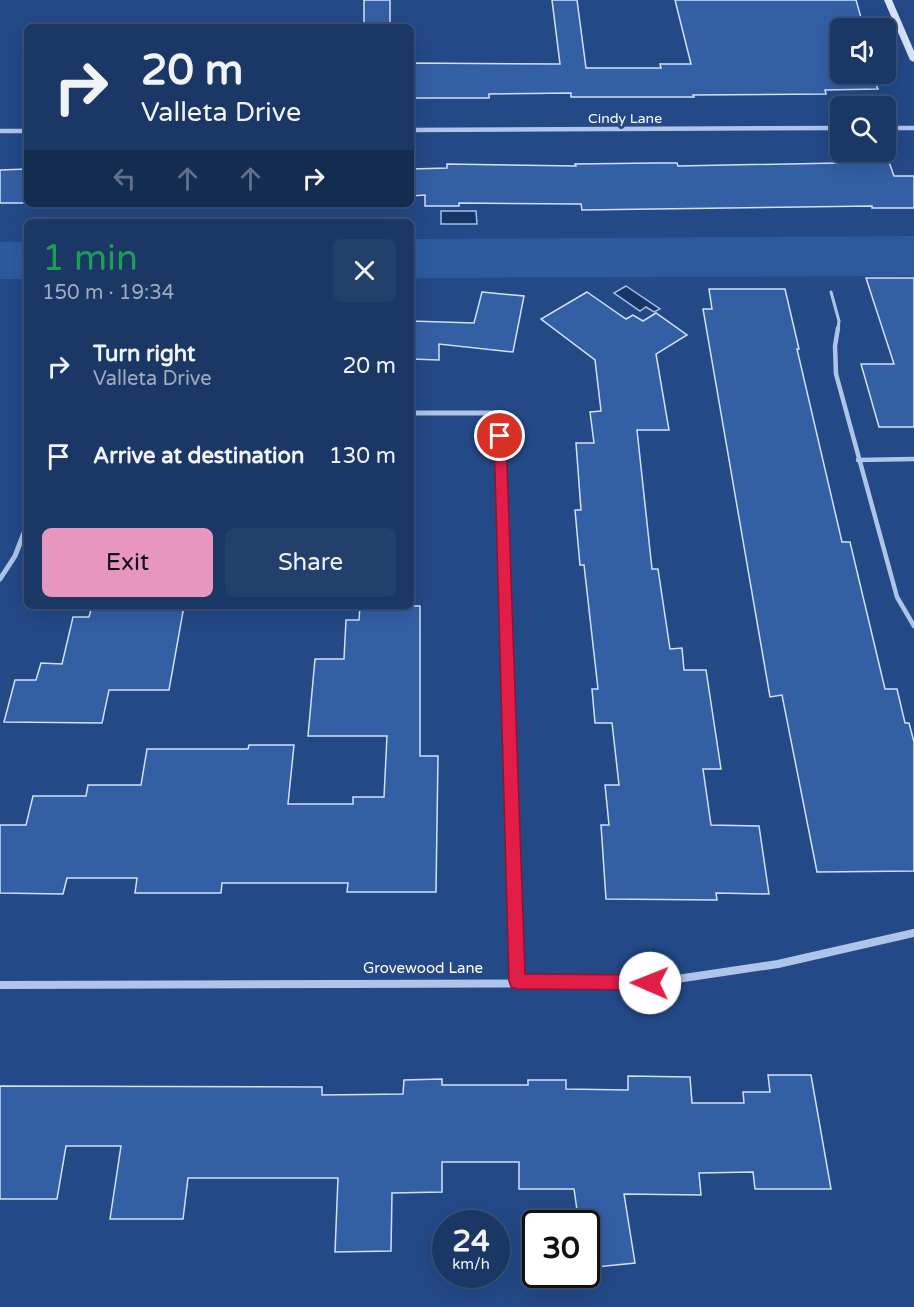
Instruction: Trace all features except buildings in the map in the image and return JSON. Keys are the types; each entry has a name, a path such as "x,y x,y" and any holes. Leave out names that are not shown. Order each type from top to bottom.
{"main road":[{"path":"888,0 914,60"}],"street":[{"name":"Cindy Lane","path":"414,130 830,128"},
{"path":"896,128 914,128"},
{"path":"0,131 24,131"},
{"path":"414,413 499,413 517,981"},
{"path":"0,579 15,556 24,533"},
{"name":"Grovewood Lane","path":"0,985 517,981 650,983 778,964 914,933"}],"lane":[{"path":"831,292 839,321 835,346 836,374 897,597 914,626"},
{"path":"858,460 914,459"}],"shaded area":[{"path":"441,211 476,211 477,224 441,224"},
{"path":"914,236 914,276 414,278 414,239"},
{"path":"0,242 24,242 24,279 0,279"},
{"path":"626,286 660,309 654,312 646,307 640,311 614,293"}],"route":[{"path":"500,436 517,981 650,983"}]}
